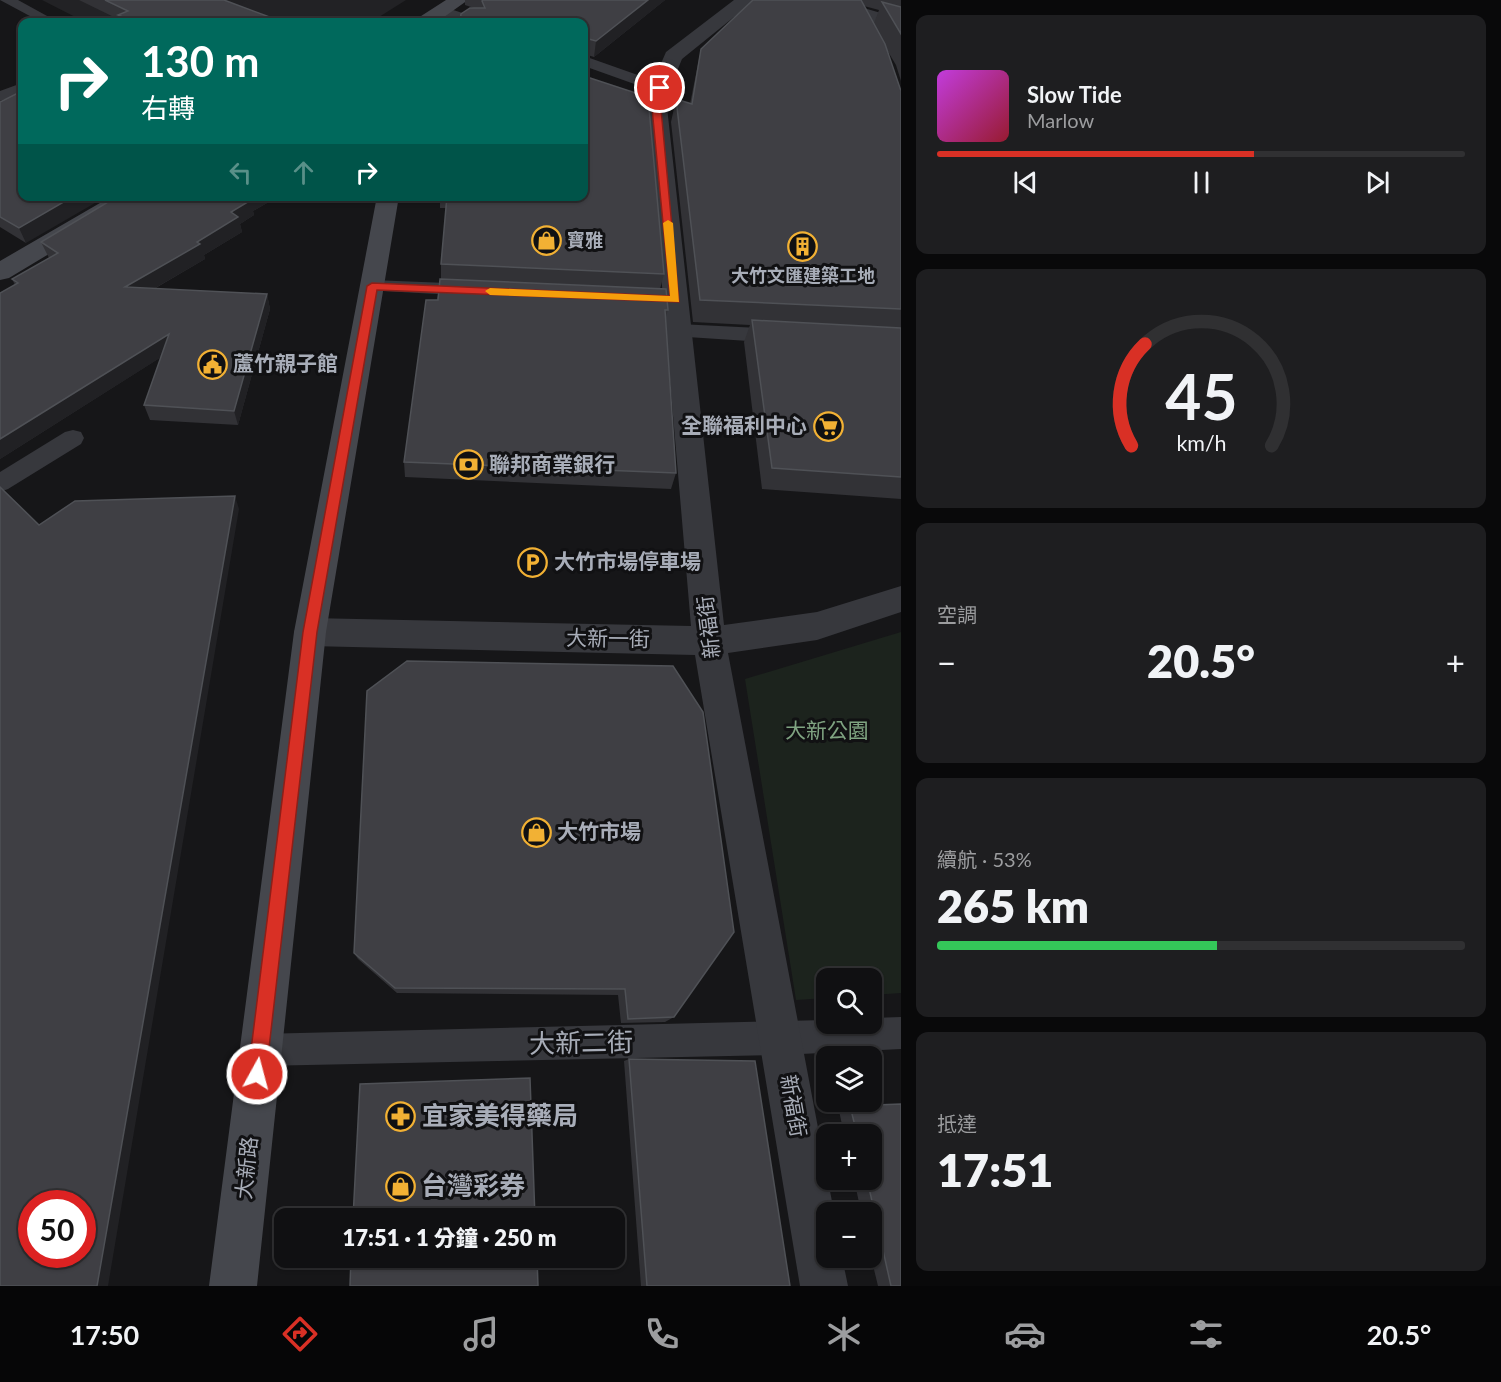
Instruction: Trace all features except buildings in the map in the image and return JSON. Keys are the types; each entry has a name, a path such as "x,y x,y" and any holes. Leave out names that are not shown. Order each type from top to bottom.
{"main road":[{"path":"432,18 459,0"},
{"path":"0,272 121,201"},
{"name":"大新路","path":"233,1286 310,632 387,201"}],"street":[{"name":"新福街","path":"746,0 673,56 656,98 664,299 679,332 709,641 824,1286"},
{"path":"818,0 901,25"},
{"name":"大新一街","path":"310,632 709,641 817,626 901,599"}],"lane":[{"path":"7,3 42,18"},
{"path":"856,12 866,30"},
{"path":"588,62 660,88"},
{"path":"0,96 18,89"},
{"path":"372,286 489,291"},
{"path":"679,332 796,337"},
{"path":"0,483 73,438"},
{"name":"大新二街","path":"260,1050 781,1039 901,1033"}],"shaded area":[{"path":"42,0 406,0 377,18 77,18"}],"green space":[{"name":"大新公園","path":"901,632 901,993 882,994 882,968 816,968 816,999 796,1000 745,679"}],"slow traffic":[{"path":"490,291 676,300 668,223"}],"place":[{"name":"寶雅","path":"546,241"},
{"name":"大竹文匯建築工地","path":"803,247"},
{"name":"蘆竹親子館","path":"212,364"},
{"name":"全聯福利中心","path":"828,426"},
{"name":"聯邦商業銀行","path":"468,465"},
{"name":"大竹市場停車場","path":"533,562"},
{"name":"大竹市場","path":"536,832"},
{"name":"宜家美得藥局","path":"401,1116"},
{"name":"台灣彩券","path":"400,1186"}],"route":[{"path":"257,1074 310,632 372,286 676,300 656,98 660,88"}]}
